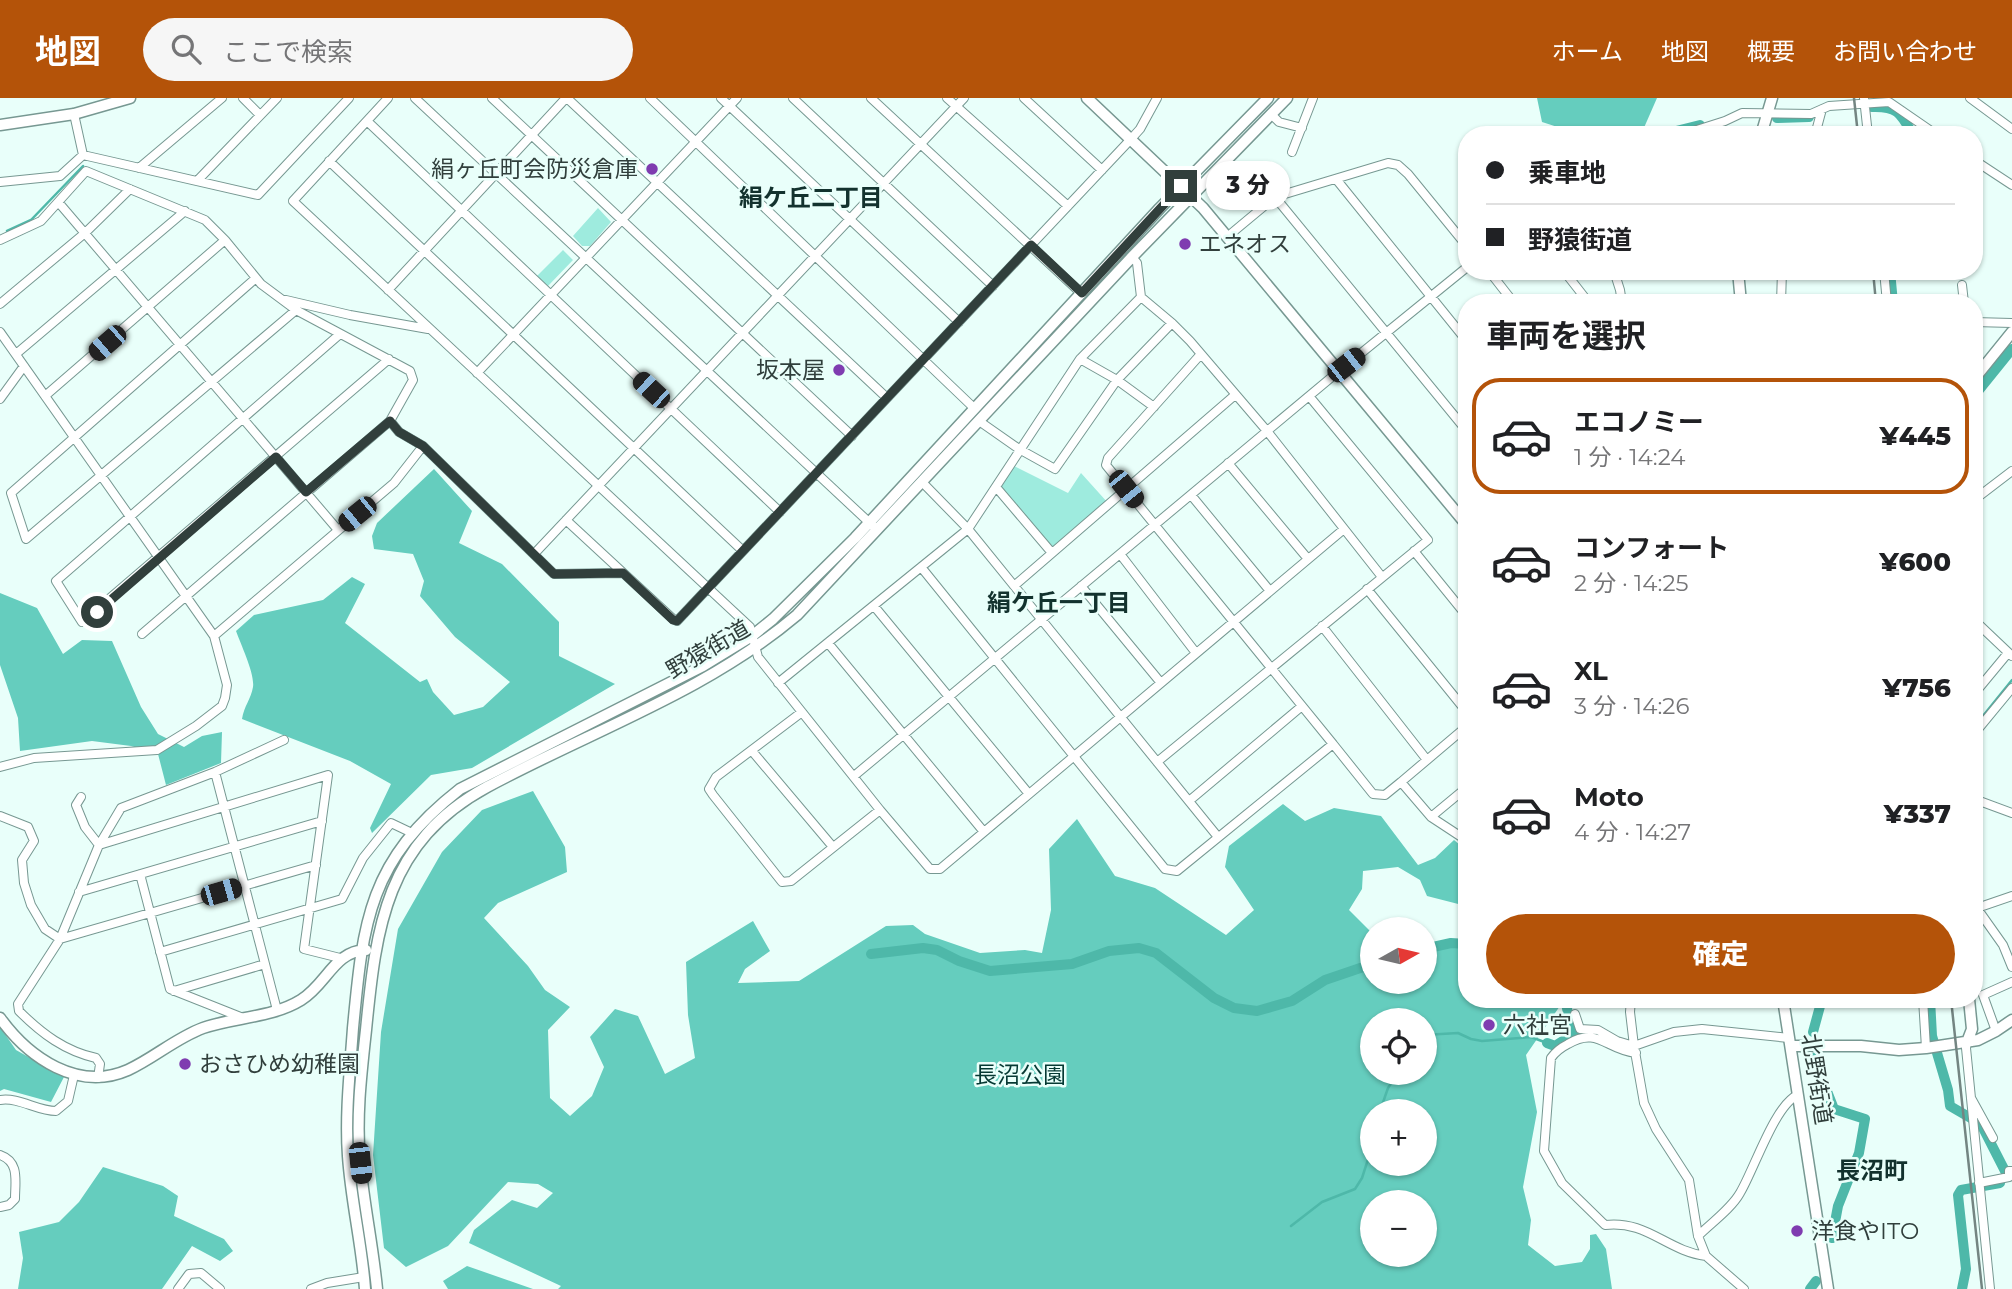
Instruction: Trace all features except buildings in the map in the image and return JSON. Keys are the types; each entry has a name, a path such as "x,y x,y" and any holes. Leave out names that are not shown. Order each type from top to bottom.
{"main road":[{"path":"0,125 75,114 130,98"},
{"path":"1087,98 1192,195 1339,371 1458,506"},
{"name":"野猿街道","path":"377,1289 363,1185 358,1119 375,950 381,920 400,873 421,842 454,809 487,787 706,678 754,649 797,615 974,408 1181,186 1254,103 1268,98"},
{"name":"野猿街道","path":"365,1289 350,1177 348,1091 361,950 368,917 378,890 398,851 443,803 469,784 684,677 752,636 790,605 922,482 1132,257 1287,98"},
{"path":"1763,126 1772,98"},
{"path":"1254,103 1268,117"},
{"path":"1983,368 2012,332"},
{"path":"0,1018 12,1035 28,1050 50,1064 74,1075 98,1078 129,1070 167,1046 205,1027 297,1003 317,989 340,958 347,953 375,950"},
{"name":"北野街道","path":"1783,1008 1828,1289"},
{"path":"1967,1042 1972,1029 1970,1008"},
{"path":"1790,1042 1899,1050 1926,1048 1986,1037 2012,1020"}],"street":[{"path":"139,168 222,98"},
{"path":"243,98 260,115"},
{"path":"197,181 277,98"},
{"path":"83,155 258,195 349,98"},
{"path":"388,98 293,201 750,627 754,649 778,683 930,869 940,869 1344,529"},
{"path":"415,98 873,526"},
{"path":"492,98 852,436"},
{"path":"388,290 567,98 887,398"},
{"path":"650,98 974,408"},
{"path":"721,98 959,322"},
{"path":"477,373 737,98"},
{"path":"793,98 993,286"},
{"path":"871,98 1082,293"},
{"path":"947,98 1068,206"},
{"path":"535,553 964,98"},
{"path":"1024,98 1102,170"},
{"path":"677,621 1131,139 1140,129 1157,98"},
{"path":"1292,152 1313,98"},
{"path":"1970,98 2012,129"},
{"path":"1710,126 1742,113 1811,114 1824,105 1864,101 1889,102 1924,126"},
{"path":"1864,101 1867,126"},
{"path":"1818,126 1824,105"},
{"path":"75,114 83,155"},
{"path":"1268,117 1302,128"},
{"path":"367,121 780,512"},
{"path":"0,182 60,176 83,155"},
{"path":"329,161 743,551"},
{"path":"1227,237 1275,197 1388,163 1398,165 1458,235"},
{"path":"1983,166 2012,185"},
{"path":"0,239 41,221 86,171 205,220 256,278 296,310 410,371 413,380 390,421 142,634"},
{"path":"1336,179 1458,330"},
{"path":"0,304 85,233 130,189"},
{"path":"1275,197 1458,420"},
{"path":"60,203 338,530"},
{"path":"16,355 185,211"},
{"path":"45,396 225,240"},
{"path":"1132,257 1137,263 1141,297 1201,354 1267,431 1382,577"},
{"path":"854,776 1458,274"},
{"path":"256,278 11,493 26,540 296,310"},
{"path":"1496,280 1507,294"},
{"path":"1571,280 1582,294"},
{"path":"1962,285 1963,294"},
{"path":"778,683 968,529 1080,359 1141,297"},
{"path":"283,300 430,329"},
{"path":"1983,322 2012,323"},
{"path":"979,421 1019,449 1055,469 1117,380 1171,323"},
{"path":"0,332 214,636 227,685 222,706 196,726 156,750 34,758 0,767"},
{"path":"340,334 56,581 82,622 389,359"},
{"path":"1201,354 1108,458 1106,465 1373,793 1385,795 1458,734"},
{"path":"1080,359 1117,380 1154,407"},
{"path":"0,399 24,366"},
{"path":"1014,586 1235,395"},
{"path":"1157,762 1428,540 1309,396"},
{"path":"390,421 399,432 423,446 554,574 623,573"},
{"path":"214,636 394,483 423,446"},
{"path":"1228,463 1308,559"},
{"path":"1983,493 2012,471"},
{"path":"922,482 968,529 1218,837"},
{"path":"996,487 1052,552"},
{"path":"1191,495 1270,591"},
{"path":"566,520 677,621"},
{"path":"566,520 677,621"},
{"path":"1414,551 1458,605"},
{"path":"1120,554 1196,653"},
{"path":"921,567 1165,869 1177,871 1333,744"},
{"path":"1081,586 1161,683"},
{"path":"1367,589 1458,701"},
{"path":"874,606 1029,794"},
{"path":"1322,626 1427,760"},
{"path":"1983,629 2010,655 1983,684"},
{"path":"828,643 984,832"},
{"path":"1983,723 2012,688"},
{"path":"1189,801 1302,706"},
{"path":"802,712 716,778 709,789 782,882 791,881 880,810"},
{"path":"98,1078 100,1064 96,1058 59,1045 19,1011 18,1004 60,939 99,845 121,808 215,772 284,740"},
{"path":"752,751 833,846"},
{"path":"215,772 277,1010"},
{"path":"99,845 328,775 304,949 340,958"},
{"path":"1401,782 1431,817 1458,835"},
{"path":"1431,817 1458,795"},
{"path":"81,797 76,805 80,816 99,845"},
{"path":"1983,802 2012,813"},
{"path":"0,816 29,827 34,841 22,860 24,883 31,905 45,929 60,939 316,866"},
{"path":"79,892 322,821"},
{"path":"160,952 342,899 363,858 391,823 412,834"},
{"path":"140,874 170,989 243,1018"},
{"path":"1983,904 2012,896"},
{"path":"1983,914 2008,944 2012,967"},
{"path":"174,991 265,964"},
{"path":"1996,1031 1983,995 2012,982"},
{"path":"1630,1008 1644,1103 1656,1129 1689,1180 1698,1236 1706,1256 1744,1289"},
{"path":"1924,1008 1926,1048"},
{"path":"1575,1014 1580,1029 1598,1030 1635,1049"},
{"path":"1706,1256 1690,1254 1632,1225 1620,1223 1605,1226 1562,1183 1544,1151 1551,1058 1556,1051 1581,1036 1594,1037 1625,1052 1674,1032 1702,1029 1758,1033 1790,1042"},
{"path":"1967,1042 1990,1289"},
{"path":"0,1100 9,1099 56,1111 68,1101 74,1075"},
{"path":"1970,1094 1993,1138"},
{"path":"1698,1236 1739,1195 1772,1127 1790,1098 1798,1095"},
{"path":"0,1155 12,1162 15,1168 15,1199 9,1205 0,1207"},
{"path":"1979,1183 2009,1177 2009,1171 2012,1171"},
{"path":"178,1289 189,1275 201,1273 220,1289"},
{"path":"311,1289 327,1283 364,1277"}],"green space":[{"path":"1537,98 1657,98 1645,126 1555,126 1542,122"},
{"path":"598,208 611,222 590,246 582,246 573,236"},
{"path":"563,250 573,260 548,286 537,276"},
{"path":"1010,464 1068,493 1081,473 1108,503 1052,553 996,487"},
{"path":"434,469 472,511 459,543 502,564 559,622 559,656 615,684 472,768 431,775 372,833 370,828 391,784 350,761 242,719 253,681 236,631 254,615 323,600 352,577 365,584 345,623 420,682 427,679 433,692 454,715 483,707 510,682 455,637 420,596 424,581 413,554 374,549 372,536 377,523"},
{"path":"0,593 37,608 63,654 82,640 112,641 141,707 158,734 184,747 202,736 222,732 221,763 166,785 158,754 131,746 92,741 20,751 18,718 0,665"},
{"name":"長沼公園","path":"533,791 565,847 567,872 498,903 484,918 528,966 545,990 570,1007 548,1030 550,1098 570,1116 592,1096 604,1067 590,1037 615,1009 638,1016 665,1074 695,1058 688,1015 686,962 753,921 770,951 745,969 738,983 799,981 886,926 913,925 925,934 980,953 1025,950 1042,953 1051,910 1049,849 1077,819 1115,876 1155,888 1226,935 1254,910 1225,867 1229,846 1283,804 1305,821 1334,808 1381,816 1418,865 1435,858 1454,840 1458,843 1458,904 1427,896 1420,880 1398,867 1363,871 1362,889 1349,910 1360,921 1360,994 1437,994 1437,949 1452,941 1458,947 1458,1008 1559,1008 1526,1055 1537,1112 1523,1187 1531,1220 1528,1245 1555,1266 1582,1262 1590,1249 1590,1235 1596,1234 1606,1249 1612,1289 558,1289 561,1286 469,1243 474,1230 512,1200 537,1208 553,1193 538,1184 508,1182 448,1246 406,1267 384,1248 373,1155 381,1032 398,929 442,852 482,810"},
{"path":"0,1027 16,1050 64,1077 51,1102 4,1089 0,1091"},
{"path":"103,1167 163,1186 178,1196 174,1216 224,1239 233,1251 220,1261 192,1246 162,1289 18,1289 23,1258 19,1232 59,1222 79,1202"},
{"path":"467,1266 533,1289 448,1289 443,1281"}],"waterway":[{"path":"1872,107 1893,110 1907,126"},
{"path":"1777,118 1809,117"},
{"path":"1696,126 1700,125"},
{"path":"7,231 31,220 83,166"},
{"path":"1891,280 1892,294"},
{"path":"1983,385 2012,349"},
{"path":"1983,716 2012,680"},
{"path":"1437,946 1458,943"},
{"path":"871,954 923,948 937,950 959,961 990,971 1072,964 1109,951 1139,948 1156,953 1214,998 1234,1008 1257,1011 1292,1001 1325,980 1360,968"},
{"path":"1567,1008 1571,1027 1577,1032"},
{"path":"1813,1032 1820,1008"},
{"path":"1930,1008 1932,1036 1950,1106 1981,1124 2005,1171 2012,1176"},
{"path":"1547,1043 1555,1046 1577,1032 1590,1032"},
{"path":"1437,1034 1458,1033 1482,1041 1531,1037 1547,1043"},
{"path":"1814,1058 1834,1109 1865,1119 1859,1153 1838,1206 1832,1238"},
{"path":"1384,1099 1390,1085"},
{"path":"1291,1226 1322,1202 1355,1189 1363,1176"},
{"path":"1962,1289 1966,1269 1958,1195 1961,1190 2000,1183"},
{"path":"1810,1289 1816,1281"}],"railway":[{"path":"1854,98 1857,126"},
{"path":"1874,280 1875,294"},
{"path":"1952,1008 1982,1289"}],"place":[{"name":"絹ヶ丘町会防災倉庫","path":"652,169"},
{"name":"エネオス","path":"1185,244"},
{"name":"坂本屋","path":"839,370"},
{"name":"六社宮","path":"1489,1025"},
{"name":"おさひめ幼稚園","path":"185,1064"},
{"name":"洋食やITO","path":"1797,1231"}],"district":[{"name":"絹ケ丘二丁目","path":"811,198"},
{"name":"絹ケ丘一丁目","path":"1059,603"},
{"name":"長沼町","path":"1872,1171"}],"route":[{"path":"97,612 276,457 306,492 390,421 399,432 423,446 554,574 623,573 677,621 1031,245 1082,293 1181,186"}]}
